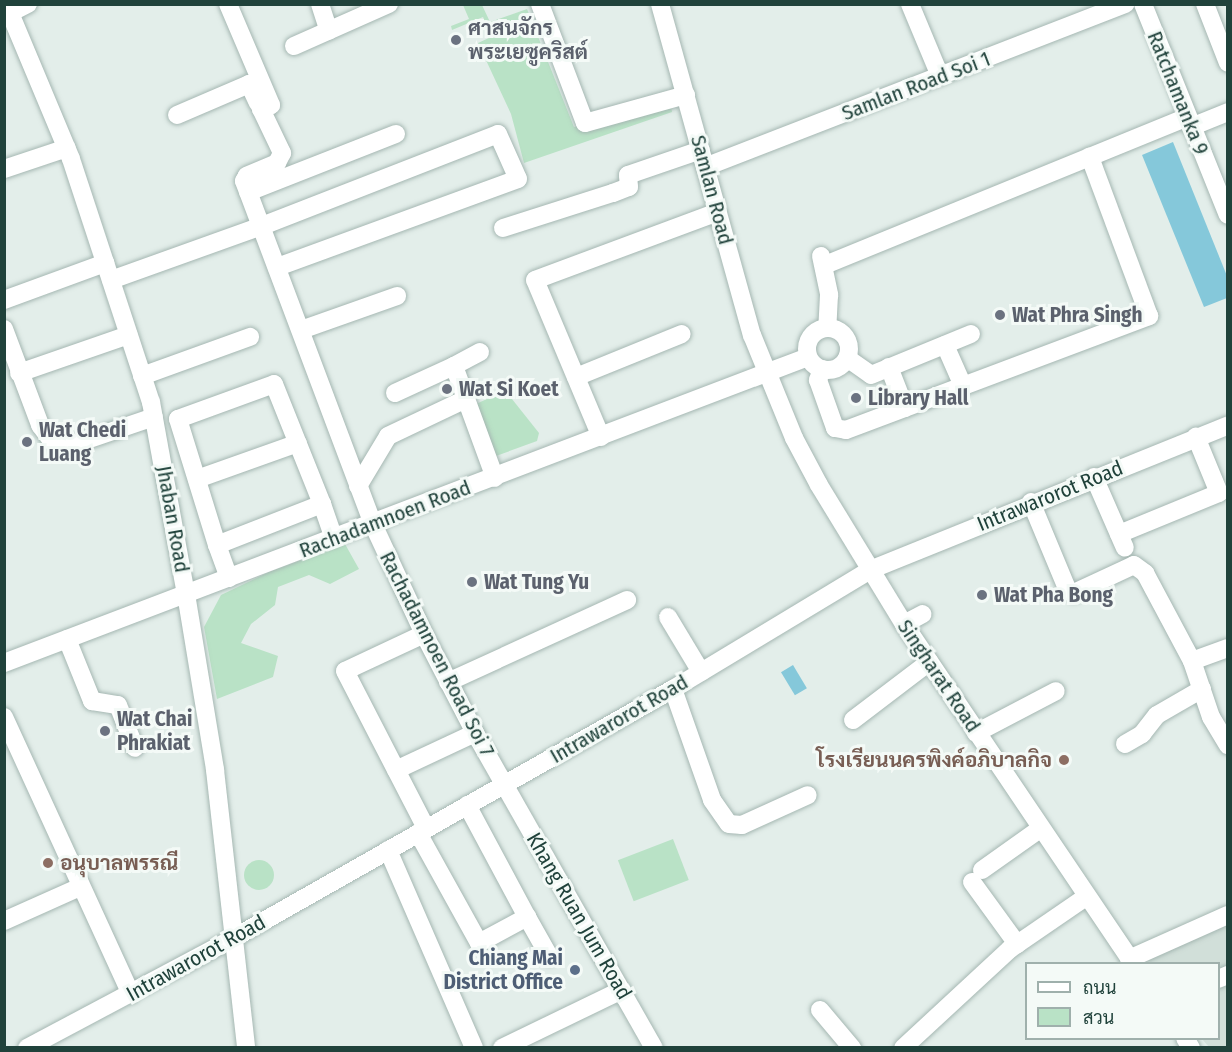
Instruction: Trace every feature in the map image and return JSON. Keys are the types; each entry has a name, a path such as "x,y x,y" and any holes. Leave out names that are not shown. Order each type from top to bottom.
{"street":[{"path":"7,14 28,4"},
{"path":"228,4 271,105 261,109"},
{"path":"320,4 329,31"},
{"path":"294,46 389,4"},
{"path":"540,4 585,123 686,95"},
{"name":"Samlan Road","path":"660,4 752,335 766,375"},
{"path":"910,4 940,76"},
{"name":"Samlan Road Soi 1","path":"503,228 628,187 628,175 703,159 940,76 1126,4"},
{"name":"Ratchamanka 9","path":"1143,4 1227,215"},
{"path":"1205,4 1227,63"},
{"name":"Jhaban Road","path":"7,14 67,148 129,335 154,421 215,770 232,939 246,1047"},
{"path":"177,115 249,84 282,153 282,158 247,176 244,181 248,192 396,134"},
{"path":"827,328 829,295 823,261 1090,157 1227,112"},
{"path":"4,300 262,226 498,134 518,179 277,267"},
{"path":"4,169 67,148"},
{"path":"822,369 818,380 835,428 840,430 905,408 1149,316 1090,157"},
{"name":"Rachadamnoen Road Soi 7","path":"248,192 373,524 424,634 503,784"},
{"path":"601,437 535,280 718,212"},
{"path":"300,330 397,296"},
{"path":"827,328 841,332 845,338 849,351 846,358 836,368 822,369 808,357 807,344 815,333 827,328"},
{"path":"4,329 44,434 56,446 63,448 154,421 178,419 274,384 334,538"},
{"path":"576,377 682,334"},
{"path":"846,358 871,375 971,334"},
{"path":"19,373 129,335"},
{"path":"142,376 250,338"},
{"path":"945,345 963,386"},
{"path":"395,393 480,352"},
{"name":"Rachadamnoen Road","path":"4,663 766,375 808,357"},
{"path":"454,366 495,478"},
{"path":"889,367 905,408"},
{"name":"Singharat Road","path":"766,375 794,438 870,570 976,733 1131,961"},
{"path":"358,486 388,436 466,399"},
{"path":"178,419 229,578"},
{"name":"Intrawarorot Road","path":"27,1047 232,939 673,689 870,570 1031,502 1227,425"},
{"path":"1094,477 1122,541 1219,492 1196,437"},
{"path":"197,479 297,443"},
{"path":"1031,502 1068,591 1074,593 1134,565 1145,573 1192,661 1211,717 1227,746"},
{"path":"217,545 322,504"},
{"path":"857,547 878,560 889,562"},
{"path":"448,682 627,600"},
{"path":"904,624 923,615"},
{"path":"668,617 701,672"},
{"path":"424,634 345,671 396,770 422,831 479,943 527,917"},
{"path":"68,639 92,701 118,705 135,748"},
{"path":"1192,661 1227,648"},
{"path":"854,720 929,662"},
{"path":"673,689 712,800 729,824 742,825 808,795"},
{"path":"1125,744 1142,734 1157,715 1202,689"},
{"path":"976,733 1056,691"},
{"path":"4,717 11,749 131,994"},
{"path":"396,770 475,733"},
{"name":"Khang Ruan Jum Road","path":"503,784 654,1047"},
{"path":"467,805 549,956"},
{"path":"1017,944 977,876 1041,828"},
{"path":"388,850 474,1047"},
{"path":"4,921 80,887"},
{"path":"903,1047 1017,944 1086,897"},
{"path":"1131,961 1227,915"},
{"path":"502,1047 622,990"},
{"path":"820,1010 852,1047"}],"shaded area":[{"path":"1227,923 1227,1047 1209,1047 1203,1040 1220,1040 1220,962 1150,962 1146,957"}],"green space":[{"path":"463,5 482,5 490,22 527,9 574,127 671,106 672,112 524,163 511,114 478,43 491,37 483,17 452,30 451,26 469,19"},
{"path":"500,393 508,394 539,433 537,441 496,456 476,404"},
{"path":"345,544 359,569 330,584 309,575 278,587 275,605 251,624 241,643 278,656 273,677 217,699 204,627 221,595 269,572"},
{"path":"673,839 689,880 634,901 618,860"},
{"path":"259,860 269,865 274,875 269,885 259,890 249,885 244,875 249,865"}],"water":[{"path":"1173,142 1227,276 1227,298 1204,307 1142,155"},
{"path":"793,665 807,688 795,695 781,672"}],"place":[{"name":"ศาสนจักร พระเยซูคริสต์","path":"456,40"},
{"name":"Wat Phra Singh","path":"1000,315"},
{"name":"Wat Si Koet","path":"447,389"},
{"name":"Library Hall","path":"856,398"},
{"name":"Wat Chedi Luang","path":"27,442"},
{"name":"Wat Tung Yu","path":"472,582"},
{"name":"Wat Pha Bong","path":"982,595"},
{"name":"Wat Chai Phrakiat","path":"105,731"},
{"name":"โรงเรียนนครพิงค์อภิบาลกิจ","path":"1064,760"},
{"name":"อนุบาลพรรณี","path":"48,863"},
{"name":"Chiang Mai District Office","path":"575,970"}]}
